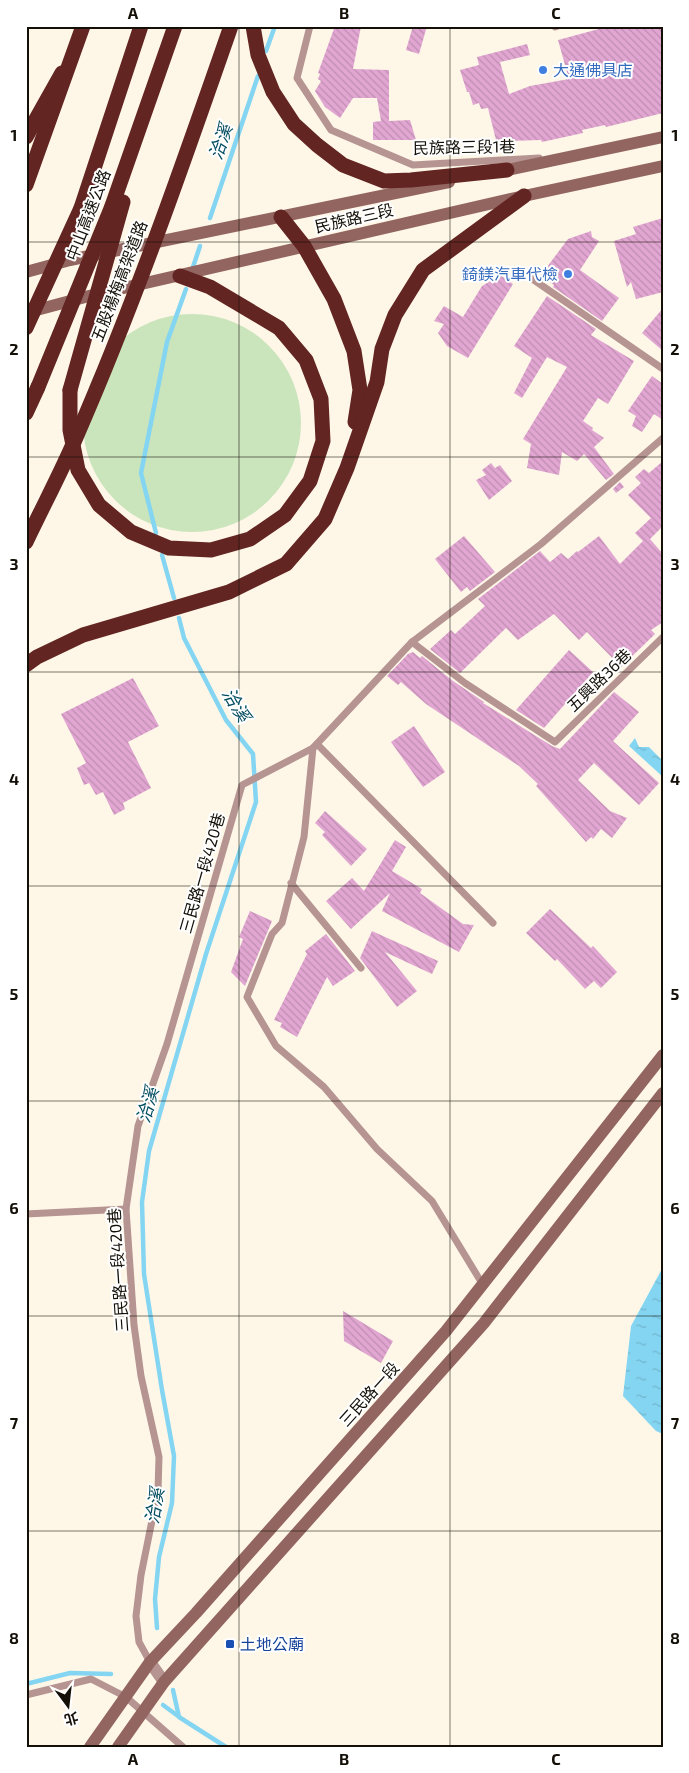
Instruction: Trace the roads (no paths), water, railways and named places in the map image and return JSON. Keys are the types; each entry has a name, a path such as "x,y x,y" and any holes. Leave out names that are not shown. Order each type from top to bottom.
{"highway":[{"path":"26,185 83,26"},
{"path":"26,137 88,26"},
{"name":"中山高速公路","path":"26,328 81,208 141,26"},
{"path":"175,26 139,128 125,187 118,204 70,390 70,430 78,470 99,505 131,532 169,548 211,550 250,539 285,515 310,481 323,441 322,399 306,360 279,328 210,287 180,276"},
{"name":"五股楊梅高架道路","path":"26,542 77,436 120,330 231,26"},
{"path":"252,26 258,55 273,92 294,124 343,165 384,181 507,170"},
{"path":"26,665 37,657 83,635 229,592 286,564 325,519 347,468 377,382 382,349 394,315 423,270 524,196"},
{"name":"中山高速公路","path":"26,413 118,204"},
{"path":"281,217 304,246 334,299 354,351 360,390 347,468"}],"street":[{"name":"民族路三段","path":"26,272 70,260 663,137"},
{"name":"民族路三段","path":"26,312 53,304 304,246 663,166"},
{"name":"三民路一段","path":"90,1747 150,1662 210,1598 433,1346 483,1286 663,1055"},
{"path":"118,1747 164,1682 484,1323 663,1093"},
{"path":"150,1662 164,1682"}],"lane":[{"name":"民族路三段1巷","path":"310,26 297,78 330,130 413,165 569,157"},
{"path":"531,278 663,369"},
{"name":"三民路一段420巷","path":"150,1662 139,1642 136,1616 141,1575 158,1491 159,1457 142,1376 134,1325 126,1208 138,1126 167,1044 242,785 315,746 412,642 541,544 663,438"},
{"name":"五興路36巷","path":"412,642 465,683 555,742 663,637"},
{"path":"315,746 304,836 282,923 272,934 247,997 276,1046 324,1087 377,1149 432,1201 483,1286"},
{"path":"315,746 493,923"},
{"path":"291,884 362,968"},
{"path":"26,1214 126,1208"},
{"path":"26,1695 91,1679 126,1697 183,1747"}],"water":[{"path":"635,738 639,747 649,747 663,761 663,777 629,746"},
{"path":"663,1267 663,1434 656,1431 623,1396 631,1326"}],"waterway":[{"name":"洽溪","path":"266,51 275,26"},
{"name":"洽溪","path":"210,218 258,76"},
{"name":"洽溪","path":"192,270 200,246"},
{"name":"洽溪","path":"156,533 141,473 167,342 186,289"},
{"name":"洽溪","path":"162,555 174,598"},
{"name":"洽溪","path":"157,1628 155,1599 159,1557 172,1503 174,1456 144,1274 142,1202 149,1151 206,954 256,802 253,754 226,720 184,638 179,618"},
{"path":"26,1684 70,1673 111,1674"},
{"name":"洽溪","path":"173,1690 179,1717 226,1747"},
{"path":"163,1705 178,1716"}],"place":[{"name":"大通佛具店","path":"543,70"},
{"name":"錡鎂汽車代檢","path":"568,274"},
{"name":"土地公廟","path":"230,1644"}]}
